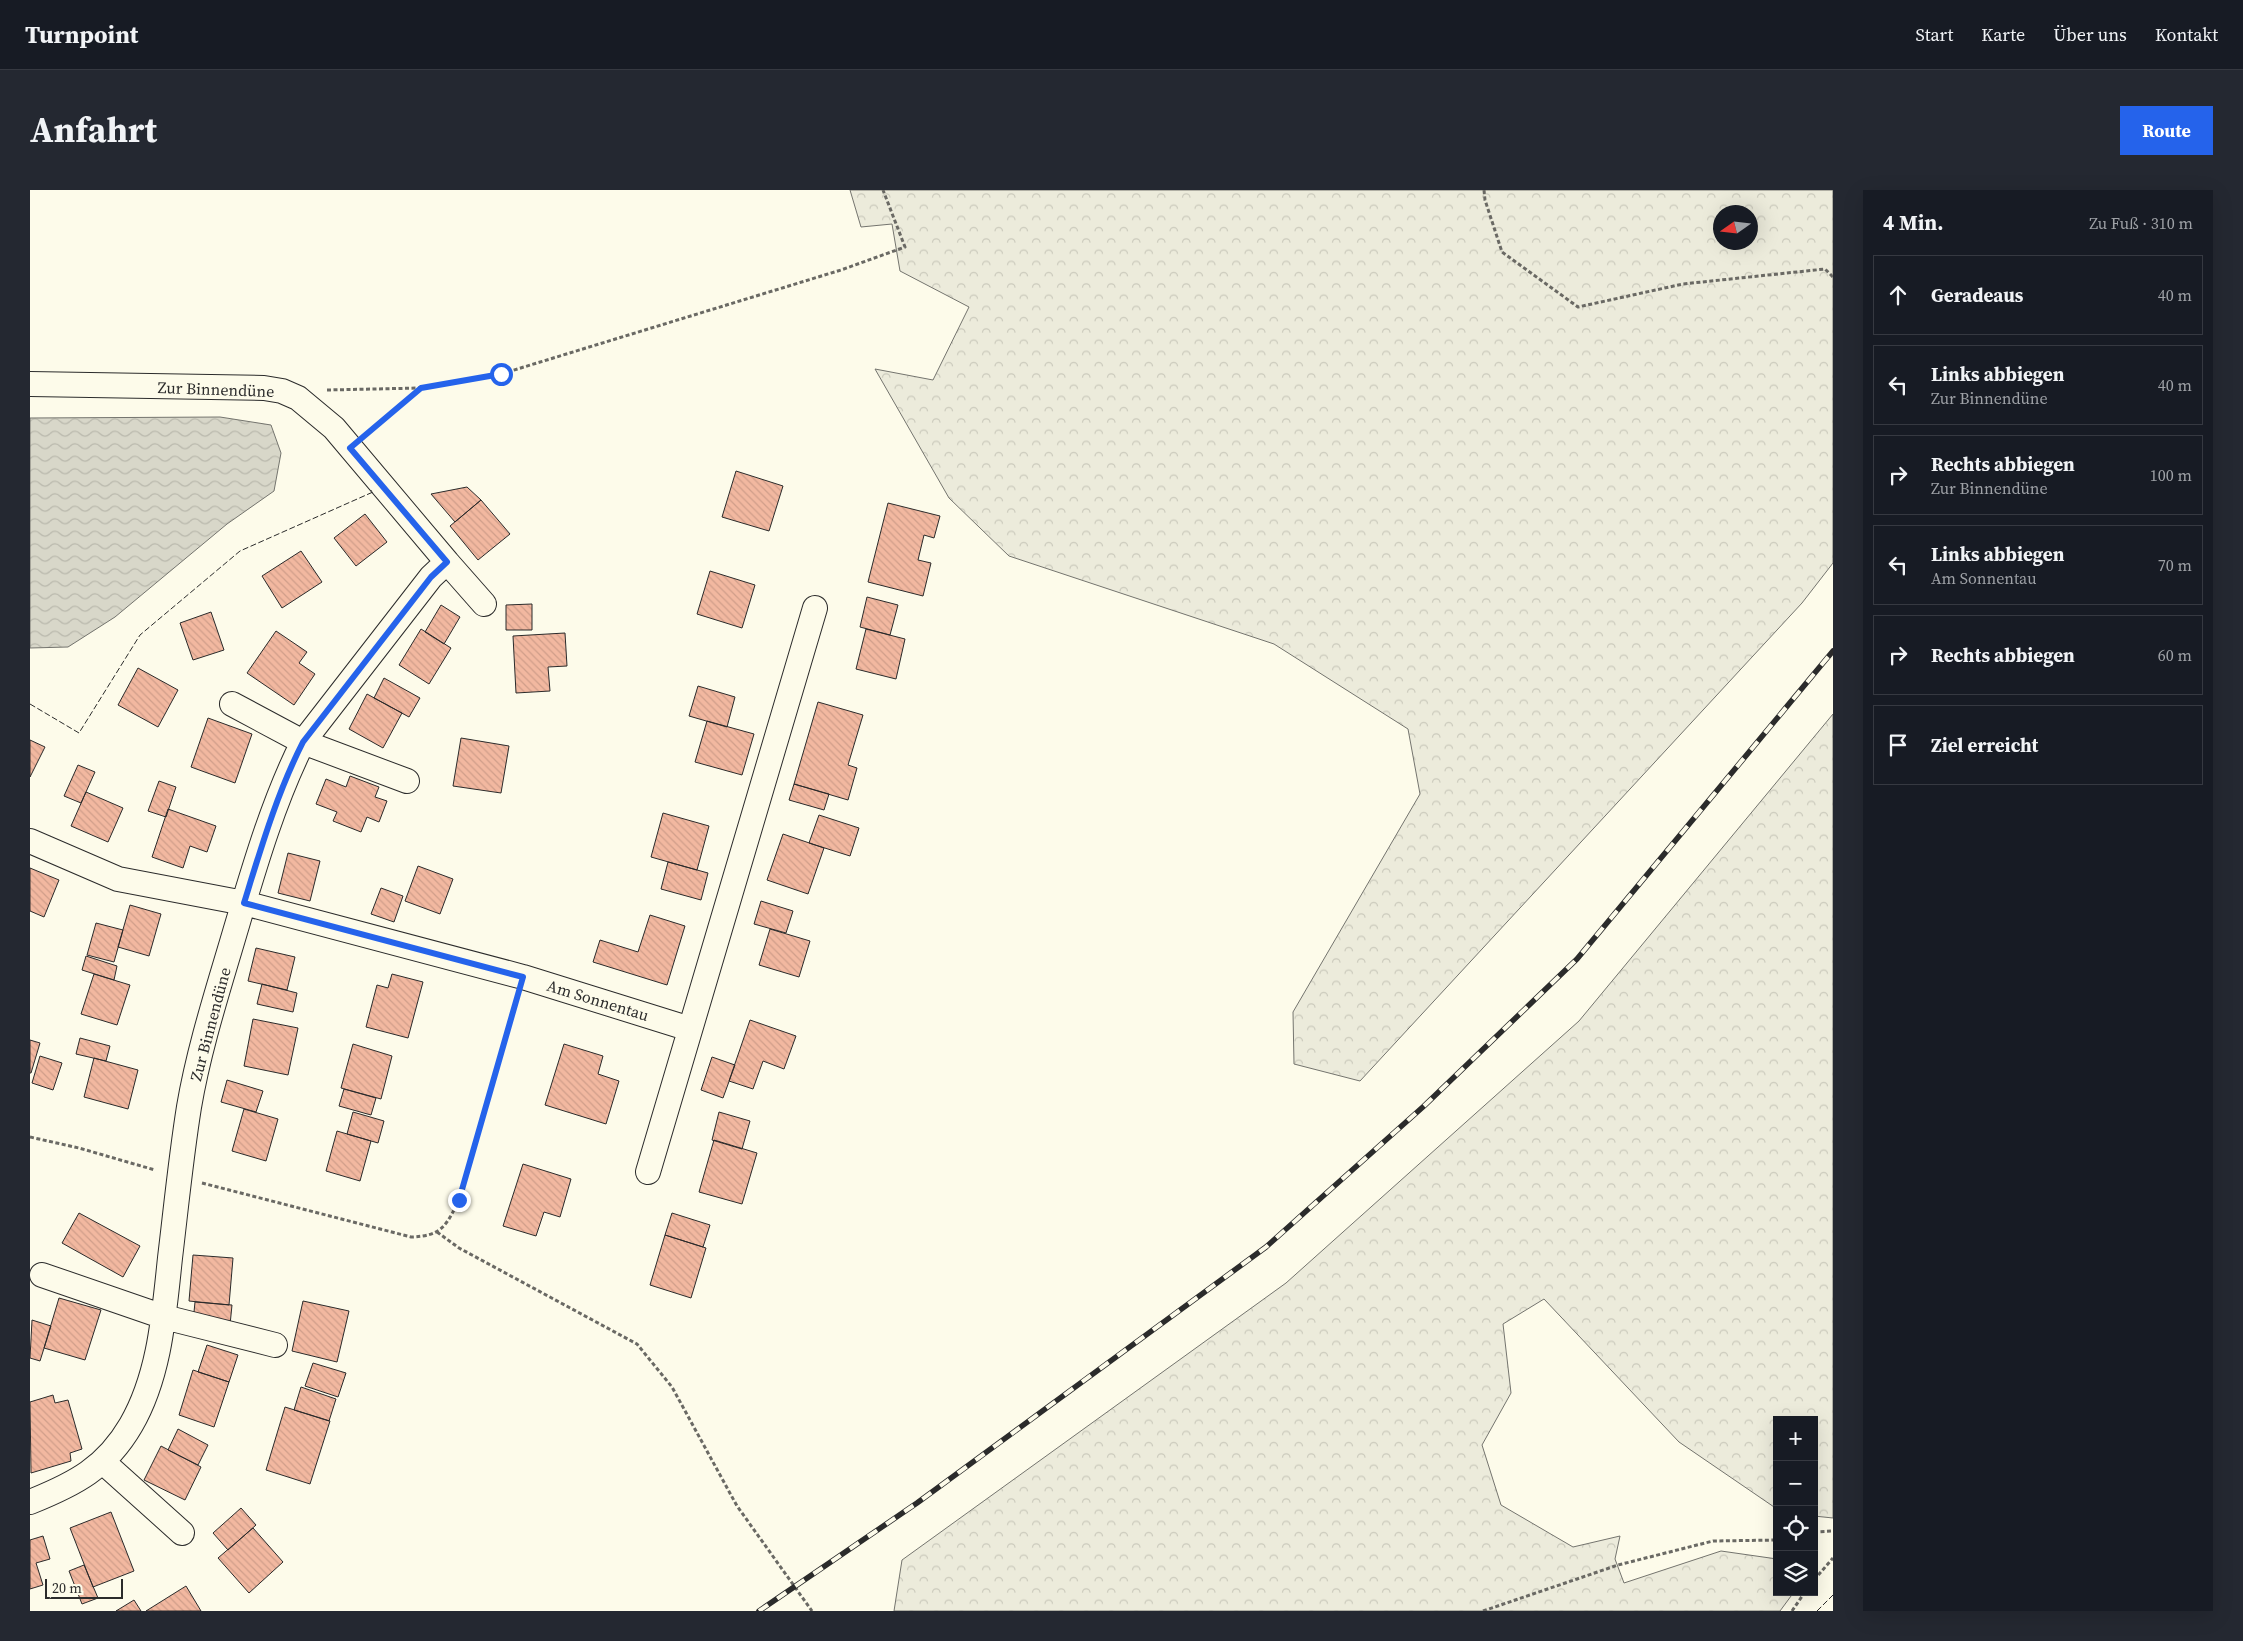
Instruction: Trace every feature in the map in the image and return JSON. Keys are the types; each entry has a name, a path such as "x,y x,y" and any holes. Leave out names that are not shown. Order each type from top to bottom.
{"street":[{"name":"Zur Binnendüne","path":"30,384 264,388 282,391 298,398 334,428 484,604"},
{"name":"Zur Binnendüne","path":"30,1502 76,1482 103,1462 131,1426 149,1387 164,1317 179,1176 189,1106 204,1037 272,814 287,773 303,742 431,577 447,562"},
{"path":"648,1172 815,608"},
{"path":"232,704 303,742 407,781"},
{"name":"Am Sonnentau","path":"30,841 118,879 244,903 523,977 690,1029"},
{"path":"42,1275 164,1317 275,1345"},
{"path":"103,1462 182,1533"}],"path":[{"path":"326,390 421,388 501,374 840,270 904,247 883,190"},
{"path":"1484,190 1485,200 1502,252 1578,308 1683,284 1825,269 1833,277"},
{"path":"350,448 421,388"},
{"path":"30,1137 79,1148 411,1237 423,1237 444,1228 459,1200 523,977"},
{"path":"437,1232 459,1248 637,1344 672,1387 737,1506 812,1611"},
{"path":"1818,1532 1833,1531"},
{"path":"1483,1611 1618,1565 1714,1541 1773,1540"},
{"path":"1818,1575 1833,1558"},
{"path":"1792,1611 1802,1596"}],"green space":[{"path":"850,190 1833,190 1833,563 1802,603 1360,1081 1294,1064 1293,1012 1420,794 1408,729 1274,644 1009,556 949,498 875,369 933,380 969,307 900,271 892,224 861,227"},
{"path":"1833,714 1833,1518 1818,1516 1818,1416 1773,1416 1773,1506 1679,1442 1544,1299 1503,1324 1511,1393 1482,1445 1501,1505 1573,1547 1620,1536 1615,1559 1624,1583 1721,1551 1773,1558 1773,1596 1791,1596 1780,1611 894,1611 902,1560 1286,1283 1579,1021"}],"water":[{"path":"220,417 271,425 281,453 274,491 227,524 115,617 68,647 30,648 30,418"}],"building":[{"path":"736,471 783,486 769,531 722,517"},
{"path":"467,487 481,500 455,522 431,494"},
{"path":"481,500 510,534 478,560 450,526"},
{"path":"888,503 940,516 934,538 924,535 918,560 931,563 923,596 868,582"},
{"path":"365,514 387,542 356,566 334,538"},
{"path":"301,551 322,582 282,608 262,576"},
{"path":"710,571 755,585 742,628 697,614"},
{"path":"867,597 898,605 890,635 860,627"},
{"path":"532,604 532,630 506,630 506,605"},
{"path":"441,605 460,617 444,644 425,632"},
{"path":"211,612 224,650 193,660 180,623"},
{"path":"421,629 451,648 429,684 399,665"},
{"path":"866,629 905,639 896,679 856,669"},
{"path":"276,631 307,652 299,663 315,674 294,705 247,673"},
{"path":"565,633 567,666 548,667 550,691 516,693 513,636"},
{"path":"138,668 178,690 158,727 118,705"},
{"path":"384,678 420,698 409,717 374,698"},
{"path":"698,686 735,697 727,727 689,716"},
{"path":"367,694 402,713 383,748 349,729"},
{"path":"818,702 863,715 848,765 857,768 848,800 794,784"},
{"path":"208,718 252,734 235,783 191,767"},
{"path":"707,721 754,734 742,775 695,762"},
{"path":"461,738 509,746 501,793 453,786"},
{"path":"30,740 45,747 30,777"},
{"path":"78,765 95,772 81,803 64,796"},
{"path":"350,776 379,787 375,797 387,801 379,822 367,817 361,832 333,821 337,812 316,804 326,779 346,787"},
{"path":"159,781 176,787 166,817 148,811"},
{"path":"794,784 829,794 824,810 789,800"},
{"path":"86,792 123,808 108,842 71,826"},
{"path":"168,809 216,826 207,852 190,846 183,868 152,857"},
{"path":"663,813 709,826 697,870 651,857"},
{"path":"819,815 859,828 850,856 809,843"},
{"path":"783,834 824,848 808,894 767,880"},
{"path":"288,853 320,861 310,901 278,893"},
{"path":"668,862 708,873 701,900 661,889"},
{"path":"418,866 453,879 440,914 405,901"},
{"path":"30,868 59,880 44,917 30,911"},
{"path":"381,888 403,896 394,922 371,914"},
{"path":"761,901 793,911 786,933 754,924"},
{"path":"130,905 161,914 149,956 118,947"},
{"path":"650,915 685,926 667,985 593,962 600,940 638,952"},
{"path":"96,923 123,930 114,962 87,955"},
{"path":"770,929 810,941 799,977 759,965"},
{"path":"256,948 295,957 287,990 248,981"},
{"path":"86,956 117,966 114,980 82,970"},
{"path":"94,974 130,985 117,1025 81,1014"},
{"path":"392,974 423,982 408,1038 366,1027 377,985 388,988"},
{"path":"262,984 297,993 293,1012 257,1004"},
{"path":"253,1019 298,1028 288,1075 244,1066"},
{"path":"750,1020 796,1036 784,1069 763,1061 753,1089 729,1081"},
{"path":"80,1038 110,1046 106,1061 76,1054"},
{"path":"30,1040 40,1043 31,1073 30,1073"},
{"path":"353,1044 392,1056 381,1099 341,1088"},
{"path":"564,1044 603,1056 598,1074 619,1081 606,1124 545,1105"},
{"path":"40,1056 62,1063 53,1090 32,1083"},
{"path":"712,1057 735,1065 723,1098 701,1090"},
{"path":"94,1058 138,1070 128,1109 84,1097"},
{"path":"227,1080 263,1091 256,1112 221,1102"},
{"path":"344,1089 376,1098 371,1115 339,1106"},
{"path":"244,1109 278,1119 266,1161 232,1151"},
{"path":"353,1112 384,1121 378,1143 347,1134"},
{"path":"719,1112 750,1121 742,1149 712,1140"},
{"path":"337,1131 371,1141 360,1181 326,1171"},
{"path":"714,1140 757,1153 742,1204 699,1192"},
{"path":"523,1164 571,1179 560,1217 544,1212 536,1236 503,1226"},
{"path":"79,1213 140,1246 123,1277 62,1243"},
{"path":"672,1213 710,1225 703,1247 665,1235"},
{"path":"665,1235 706,1248 691,1298 650,1285"},
{"path":"193,1255 233,1258 229,1305 189,1301"},
{"path":"59,1298 101,1310 85,1360 44,1348"},
{"path":"303,1301 349,1311 337,1362 292,1351"},
{"path":"195,1302 232,1305 230,1325 193,1322"},
{"path":"32,1320 51,1326 40,1361 30,1358"},
{"path":"207,1345 238,1355 229,1382 198,1372"},
{"path":"313,1363 346,1373 338,1397 305,1386"},
{"path":"193,1370 229,1382 214,1427 179,1415"},
{"path":"301,1387 336,1399 329,1421 294,1410"},
{"path":"53,1395 55,1403 68,1400 82,1449 70,1453 71,1461 31,1473 30,1402"},
{"path":"285,1407 330,1421 310,1484 266,1470"},
{"path":"178,1429 208,1445 198,1465 168,1450"},
{"path":"161,1446 201,1467 185,1500 144,1480"},
{"path":"241,1508 256,1525 228,1550 213,1533"},
{"path":"111,1512 134,1571 93,1587 70,1528"},
{"path":"253,1528 283,1562 249,1593 218,1558"},
{"path":"43,1536 50,1559 36,1563 43,1585 30,1589 30,1540"},
{"path":"84,1565 98,1598 82,1604 69,1571"},
{"path":"186,1586 201,1611 146,1611"},
{"path":"134,1600 141,1611 116,1611"}],"railway":[{"path":"759,1611 917,1503 1266,1247 1424,1106 1577,959 1833,651"}],"fence":[{"path":"30,704 79,733 140,635 240,551 373,492 371,490"},
{"path":"1817,1611 1833,1595"}],"route":[{"path":"459,1200 523,977 244,903 287,773 303,742 431,577 447,562 350,448 421,388 501,374"}]}
